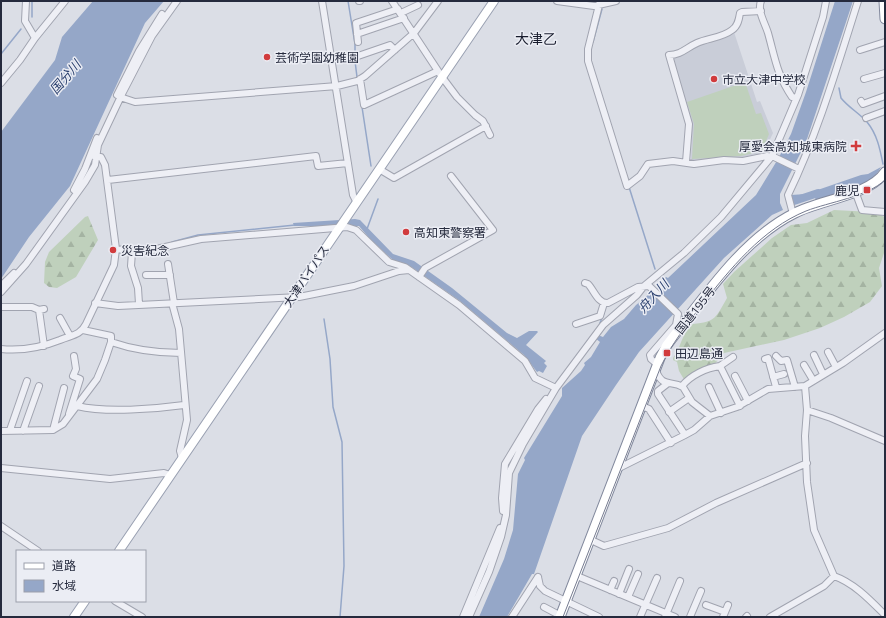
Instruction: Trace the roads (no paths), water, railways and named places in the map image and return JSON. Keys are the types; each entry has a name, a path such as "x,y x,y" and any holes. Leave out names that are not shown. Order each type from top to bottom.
{"highway":[{"path":"884,3 885,18"},
{"name":"国道195号","path":"560,617 642,406 653,391 657,368 667,345 740,254 777,223 793,214 872,184 884,174"}],"main road":[{"name":"大津バイパス","path":"120,550 379,169 440,74 494,1"},
{"path":"74,617 84,602"}],"street":[{"path":"26,1 25,21 34,38"},
{"path":"1,83 20,60 34,38 65,1"},
{"path":"1,286 13,274 77,186 109,111 139,51 155,23 173,1"},
{"path":"1,292 26,264 85,182 97,157 98,145 120,97 152,36 178,1"},
{"path":"322,1 337,86 352,194 356,201"},
{"path":"392,1 440,74 457,97 483,121 490,135"},
{"path":"120,97 135,102 337,86 360,79 395,50 414,33 438,1"},
{"path":"557,1 600,3 616,1"},
{"path":"761,1 759,8 782,80 792,97 796,98"},
{"path":"463,617 502,525 505,464 538,408 556,388 603,325 684,253 721,217 773,156 796,98 823,17 826,1"},
{"path":"793,214 788,195 800,172 798,169 810,149 858,1"},
{"path":"600,3 588,49 588,61 627,186 640,176 648,164 673,161 694,164 724,160 743,161 773,156 798,169"},
{"path":"357,34 418,5"},
{"path":"686,162 689,124 668,55 677,55 698,43 714,39 731,31 738,23 740,13 742,12 761,12"},
{"path":"358,42 356,23 401,13"},
{"path":"860,50 885,42"},
{"path":"358,56 390,46 395,50"},
{"path":"864,79 885,73"},
{"path":"360,79 364,105 440,74"},
{"path":"862,101 862,104 885,96"},
{"path":"866,118 885,111"},
{"path":"379,169 394,178 486,126"},
{"path":"1,349 16,350 44,346 82,330 114,265 116,249 105,165 101,158 89,156"},
{"path":"108,180 316,156 318,166 348,163"},
{"path":"420,276 425,268 493,230 451,176"},
{"path":"856,191 862,210 871,208 885,212"},
{"path":"116,249 142,252 201,239 347,227 356,230 389,262 405,267 420,276 459,305 525,361 535,378 556,388"},
{"path":"132,252 131,266 138,288 139,304"},
{"path":"168,264 173,303 179,329 184,404 187,420 180,451 182,458"},
{"path":"95,303 118,306 292,297 354,286 399,271 409,270"},
{"path":"146,275 170,275"},
{"path":"585,283 588,284 599,300 604,304"},
{"path":"576,324 600,316 604,304 646,286"},
{"path":"646,286 678,314 676,325 650,355 661,380 667,384 682,386 691,378 703,371 720,366 733,357"},
{"path":"1,307 32,307 41,310 44,346"},
{"path":"60,318 70,336"},
{"path":"1,431 53,430 63,424 99,375 110,342 111,336 82,330"},
{"path":"619,468 685,435 710,416 740,406 766,390 776,387 805,386 836,367 885,333"},
{"path":"110,342 156,352 181,354"},
{"path":"828,352 836,367"},
{"path":"814,355 824,374"},
{"path":"68,417 80,379 73,376 76,369 74,356"},
{"path":"776,356 780,360 788,360 796,387"},
{"path":"765,358 768,358 776,387"},
{"path":"804,365 813,380"},
{"path":"720,366 740,406"},
{"path":"773,377 784,374"},
{"path":"735,376 748,402"},
{"path":"10,430 27,381"},
{"path":"667,384 653,391 685,435"},
{"path":"23,431 39,386"},
{"path":"682,386 694,405 710,416"},
{"path":"805,386 807,410 805,436 807,482 814,530 834,576 855,588 885,614"},
{"path":"709,387 721,413"},
{"path":"53,430 64,388"},
{"path":"470,617 489,572 501,537 506,515 509,473 556,388"},
{"path":"669,412 689,398"},
{"path":"77,406 89,409 118,409 184,404"},
{"path":"642,406 649,409 670,443"},
{"path":"807,410 831,418 885,441"},
{"path":"591,540 604,546 668,528 716,503 807,464"},
{"path":"1,468 110,479 164,472 170,475"},
{"path":"1,526 37,550"},
{"path":"619,594 629,570"},
{"path":"628,597 638,574"},
{"path":"512,617 533,576"},
{"path":"577,576 628,597 666,615 675,617"},
{"path":"770,617 824,586 834,576"},
{"path":"522,599 538,578 542,588 599,617"},
{"path":"640,617 657,578"},
{"path":"610,590 614,580"},
{"path":"666,615 680,581"},
{"path":"690,617 701,591"},
{"path":"117,602 142,617"},
{"path":"706,605 724,615 728,605"},
{"path":"544,607 560,617"}],"water":[{"name":"国分川","path":"93,1 164,1 145,23 70,186 29,237 1,279 1,132 55,60 62,37"},
{"name":"舟入川","path":"835,1 853,1 806,142 780,194 780,203 783,210 772,215 724,258 639,352 582,436 534,574 532,574 507,617 479,617 504,559 513,530 518,474 525,460 524,458 562,396 562,388 581,371 585,365 584,363 591,357 600,342 595,338 598,335 603,337 611,327 624,319 636,305 665,281 664,279 666,277 668,278 756,195 791,134"},
{"path":"881,167 869,180 852,189 816,200 813,194 796,200 798,204 791,204 791,195 806,194 868,174"},
{"path":"355,219 360,220 393,254 414,261 452,288 507,333 517,338 529,331 537,331 538,332 526,345 546,361 544,363 547,366 543,373 539,371 537,372 524,355 460,301 410,266 394,261 370,239 359,226 294,226 293,223"}],"waterway":[{"path":"32,1 32,17"},
{"path":"348,1 355,44 357,77"},
{"path":"593,42 602,9"},
{"path":"1,54 21,29"},
{"path":"839,88 841,98 867,122 876,137 883,164"},
{"path":"362,107 371,166"},
{"path":"629,187 655,269"},
{"path":"791,202 818,193"},
{"path":"367,229 378,199"},
{"path":"172,242 198,235 295,225"},
{"path":"600,323 604,313"},
{"path":"324,319 330,359 333,407 342,442 344,566 340,617"}],"tram line":[{"path":"563,617 661,366 690,320 735,264 775,228 806,211 868,191 885,180"}],"place":[{"name":"芸術学園幼稚園","path":"267,57"},
{"name":"市立大津中学校","path":"714,79"},
{"name":"厚愛会高知城東病院","path":"856,146"},
{"name":"鹿児","path":"867,190"},
{"name":"高知東警察署","path":"406,232"},
{"name":"災害紀念","path":"113,250"},
{"name":"田辺島通","path":"667,353"}],"district":[{"name":"大津乙","path":"536,38"}]}
